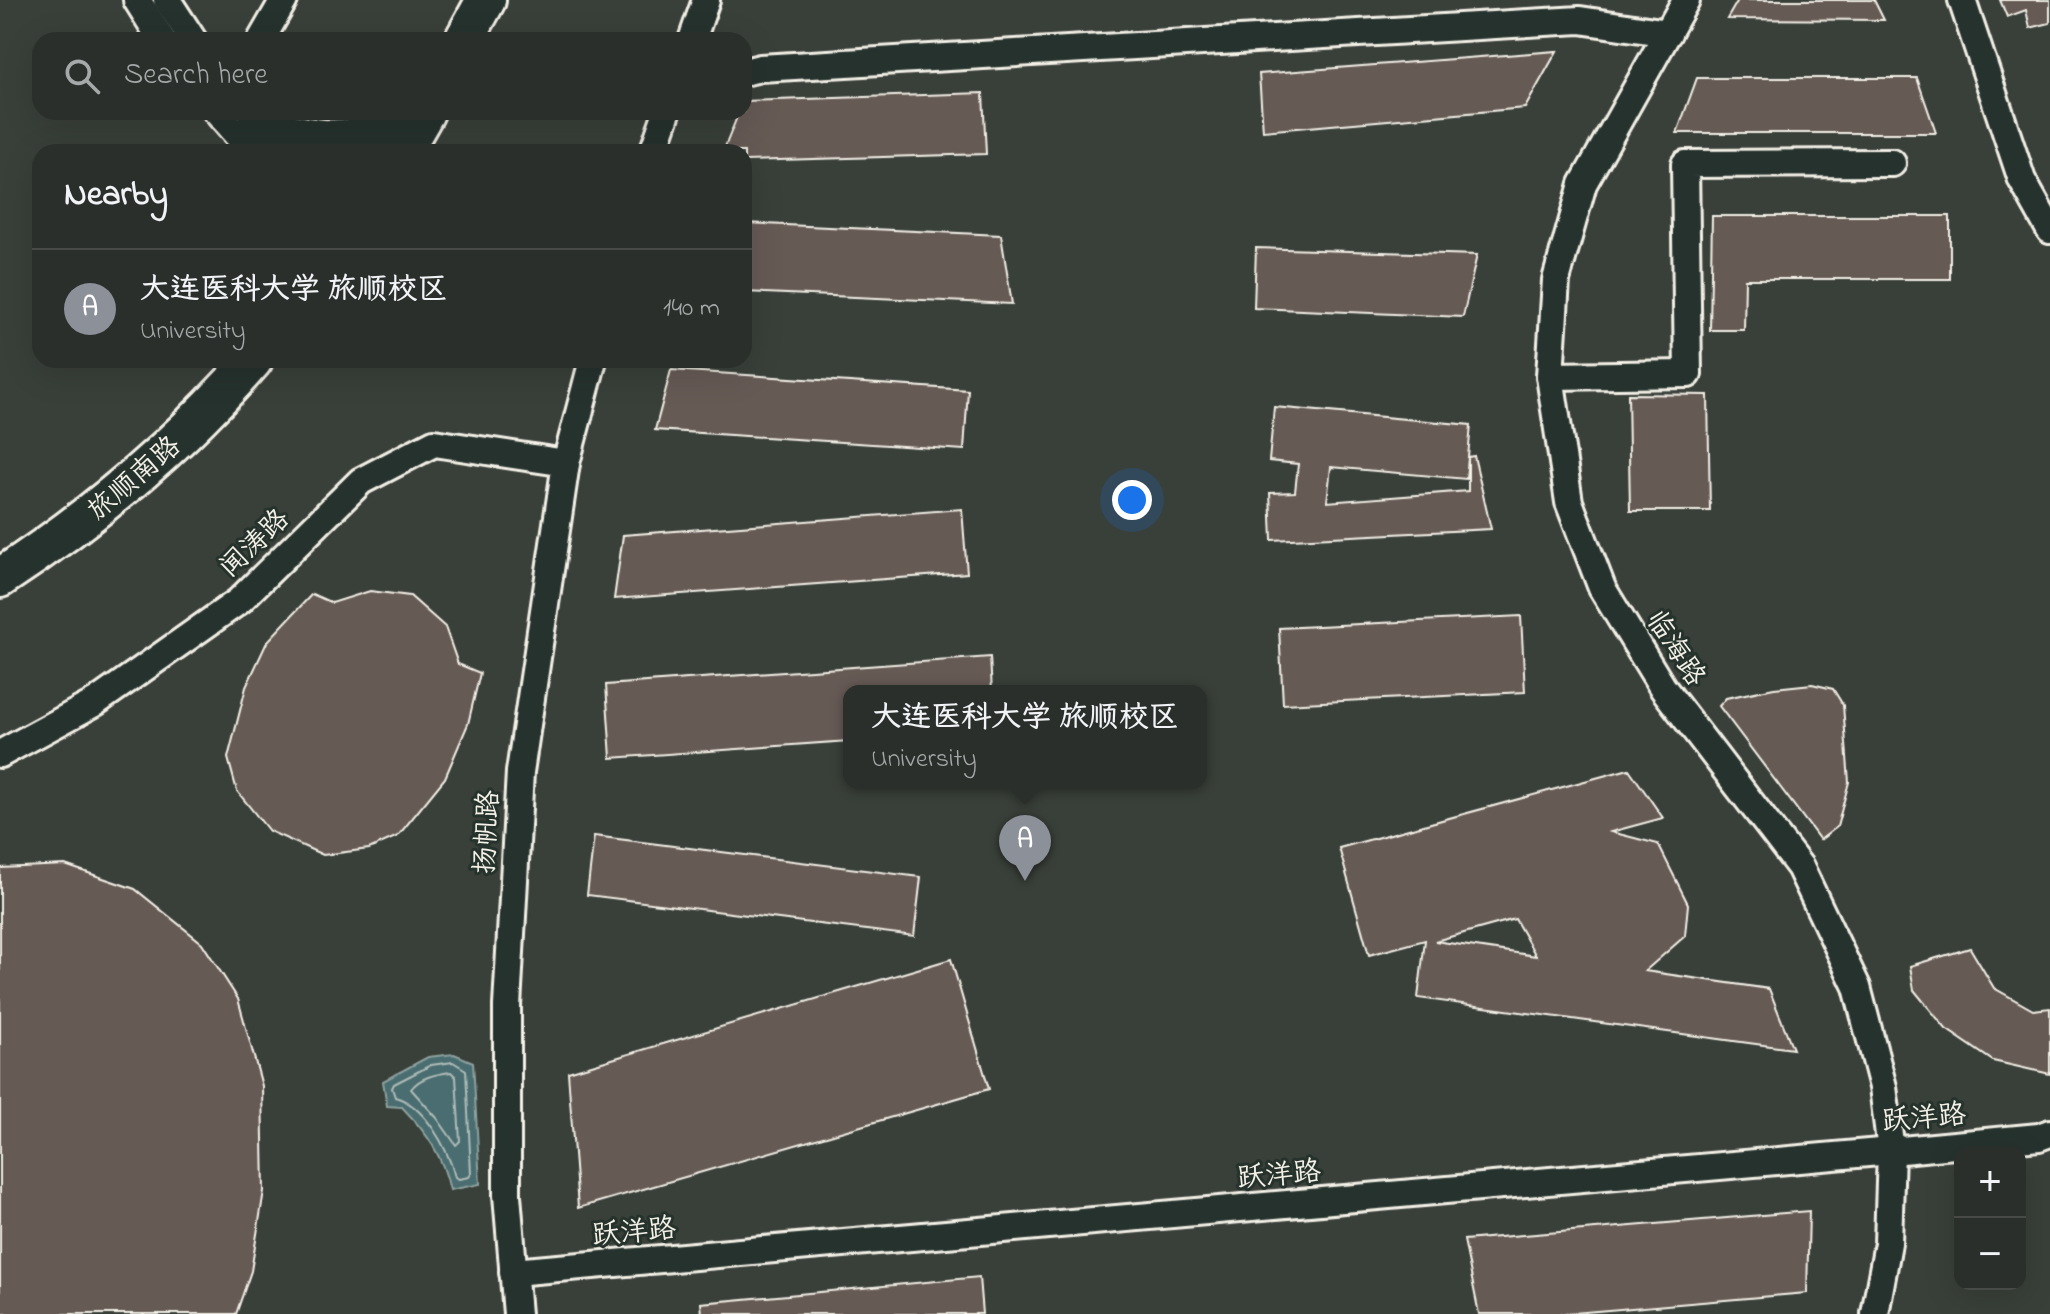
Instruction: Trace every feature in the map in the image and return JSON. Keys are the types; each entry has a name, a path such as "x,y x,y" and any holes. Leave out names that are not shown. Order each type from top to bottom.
{"highway":[{"path":"442,32 459,0"},
{"path":"468,32 486,0"},
{"path":"253,129 314,140 343,141 391,136 414,120"},
{"name":"旅顺南路","path":"0,550 106,475 215,368"},
{"name":"旅顺南路","path":"0,578 53,543 120,491 174,443 245,368"}],"street":[{"path":"137,0 157,32"},
{"path":"167,0 188,32"},
{"path":"266,32 284,0"},
{"path":"695,32 706,0"},
{"name":"临海路","path":"1686,0 1583,184 1556,280 1550,376 1569,502 1602,588 1663,688 1800,867 1857,987 1883,1087 1891,1151 1888,1243 1875,1314"},
{"path":"1962,0 2022,180 2050,230"},
{"path":"752,71 1580,20 1668,33"},
{"path":"234,120 275,144"},
{"path":"656,144 664,120"},
{"path":"1550,376 1688,374 1685,164 1892,163"},
{"name":"扬帆路","path":"517,1314 507,1195 507,1006 520,772 566,463 591,368"},
{"name":"闻涛路","path":"0,754 96,702 239,601 361,481 434,443 566,463"},
{"name":"跃洋路","path":"513,1272 1891,1151 2039,1137 2050,1133"}],"water":[{"path":"454,1054 473,1062 480,1184 450,1190 443,1166 426,1135 402,1107 387,1106 383,1081 428,1057"}],"building":[{"path":"1738,0 1874,0 1884,20 1727,19"},
{"path":"2000,0 2050,0 2050,23 2030,28 2026,10 2007,17"},
{"path":"1557,51 1525,108 1263,131 1259,74"},
{"path":"1697,78 1917,78 1936,133 1677,133"},
{"path":"983,93 986,154 752,161 752,144 726,144 736,120 752,120 752,101"},
{"path":"1712,216 1950,216 1950,279 1745,279 1744,330 1710,330"},
{"path":"752,223 1001,235 1012,304 752,292"},
{"path":"1256,248 1477,255 1463,317 1254,308"},
{"path":"671,370 968,390 964,450 655,430"},
{"path":"1628,394 1708,395 1710,511 1630,511"},
{"path":"1274,407 1471,425 1468,457 1474,456 1491,529 1272,540 1270,493 1295,492 1298,464 1269,461","holes":["1468,458 1468,491 1327,502 1331,467 1466,479"]},
{"path":"962,509 967,573 614,599 623,535"},
{"path":"370,591 410,596 445,627 458,664 480,673 468,724 445,778 398,836 369,849 323,855 269,831 237,791 228,758 246,687 267,642 312,594 332,603"},
{"path":"1521,616 1525,692 1283,704 1279,628"},
{"path":"990,657 992,685 843,685 843,741 611,758 606,685"},
{"path":"1812,684 1833,689 1843,705 1849,782 1837,827 1820,840 1719,706 1726,698"},
{"path":"1629,769 1663,818 1611,832 1658,844 1688,904 1685,936 1645,971 1769,989 1793,1049 1418,998 1425,940 1369,955 1339,848","holes":["1515,919 1536,956 1435,941"]},
{"path":"594,836 921,877 914,936 587,895"},
{"path":"65,865 135,889 202,943 238,999 262,1086 264,1191 251,1271 236,1314 0,1314 0,868"},
{"path":"1970,948 1994,988 2033,1010 2050,1008 2050,1074 1993,1061 1946,1029 1914,990 1910,966"},
{"path":"951,959 989,1089 578,1208 568,1072"},
{"path":"1809,1211 1807,1293 1562,1314 1479,1314 1464,1240"},
{"path":"979,1277 982,1314 702,1314 701,1303"}],"place":[{"name":"大连医科大学 旅顺校区","path":"1025,881"}]}
